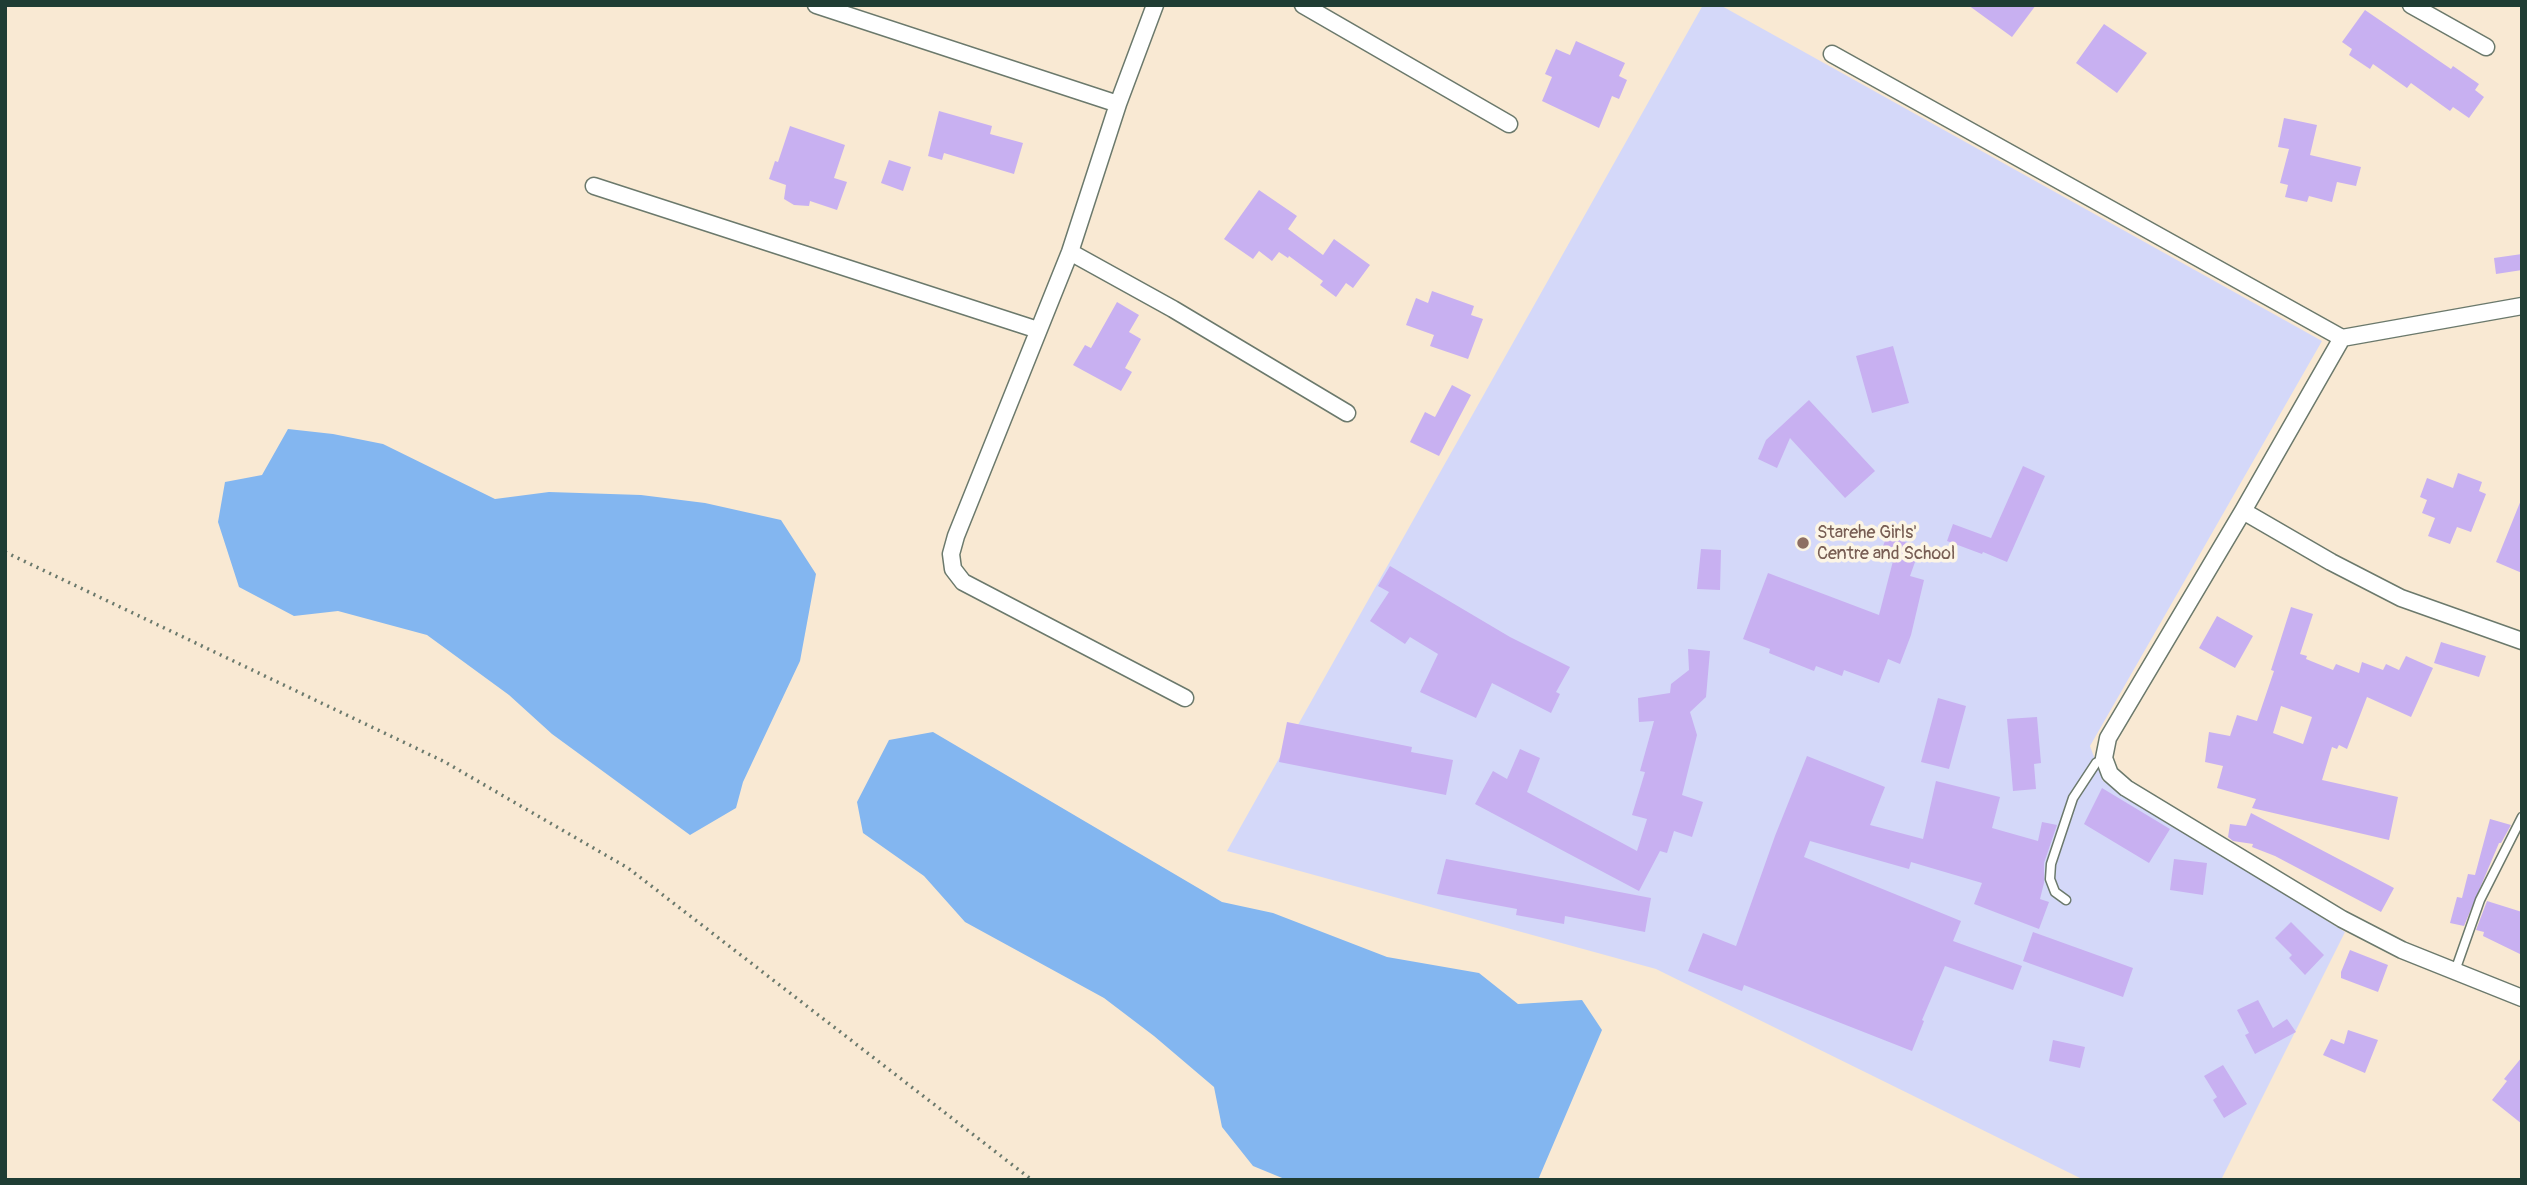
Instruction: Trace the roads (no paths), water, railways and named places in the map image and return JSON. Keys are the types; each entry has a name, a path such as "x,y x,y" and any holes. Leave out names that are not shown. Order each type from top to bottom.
{"street":[{"path":"816,5 1118,104"},
{"path":"1155,5 1118,104 1070,252 951,554 953,569 963,582 1185,698"},
{"path":"1303,5 1509,124"},
{"path":"2411,5 2486,47"},
{"path":"1832,54 2342,338 2522,306"},
{"path":"594,186 1038,330"},
{"path":"1070,252 1173,309 1347,414"},
{"path":"2342,338 2108,738 2104,758 2110,774 2126,789 2342,919 2402,950 2522,998"},
{"path":"2243,511 2331,562 2401,598 2522,641"}],"lane":[{"path":"2066,900 2055,891 2050,879 2051,864 2080,784 2096,763 2104,758"},
{"path":"2455,972 2480,900 2522,817"}],"water":[{"path":"288,429 383,444 495,499 549,492 641,495 705,503 781,520 816,574 800,661 743,782 736,808 690,835 552,734 509,695 427,635 338,611 294,616 239,587 218,522 225,482 262,475"},
{"path":"933,732 1222,902 1273,913 1387,957 1479,973 1518,1004 1582,1000 1602,1030 1538,1180 1287,1180 1253,1166 1222,1127 1214,1087 1104,998 965,922 924,876 863,833 857,802 889,740"}],"place":[{"name":"Starehe Girls' Centre and School","path":"1803,543"}]}
